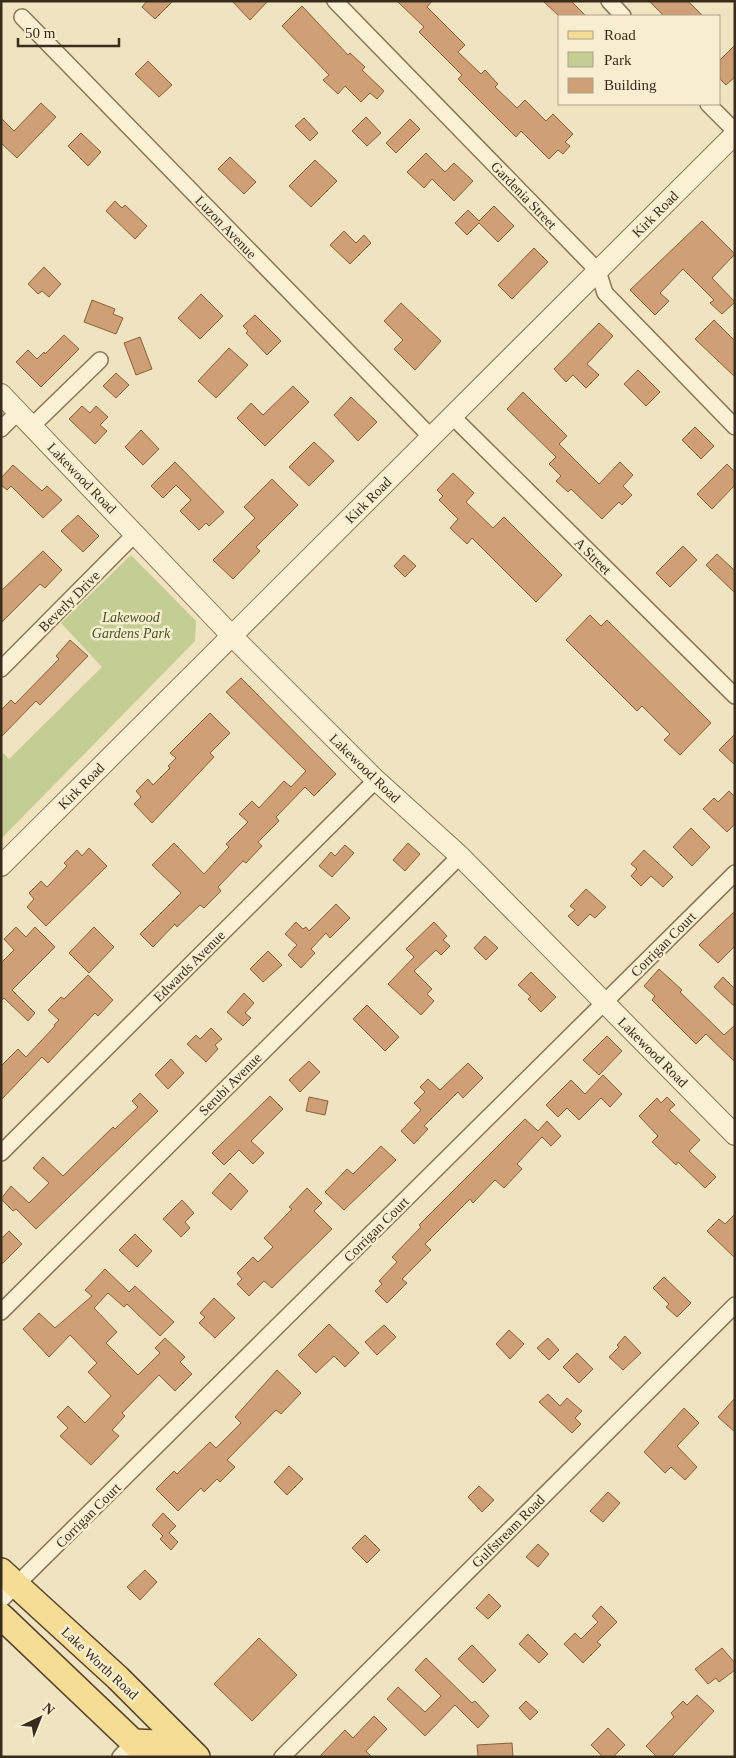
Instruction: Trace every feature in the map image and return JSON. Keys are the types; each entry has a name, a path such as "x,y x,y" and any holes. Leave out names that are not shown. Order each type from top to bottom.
{"main road":[{"name":"Lake Worth Road","path":"6,1586 118,1678 197,1757"},
{"path":"1,1616 134,1752 144,1741 157,1743 171,1757"}],"street":[{"name":"Gardenia Street","path":"335,1 598,271 605,292 735,427"},
{"path":"609,1 623,15"},
{"name":"Luzon Avenue","path":"22,17 431,437"},
{"path":"709,105 735,133"},
{"name":"Kirk Road","path":"1,866 735,133"},
{"path":"1,429 25,419 100,360"},
{"name":"Lakewood Road","path":"1,394 136,533 232,636 376,780 460,856 735,1135"},
{"name":"A Street","path":"452,416 735,696"},
{"name":"Beverly Drive","path":"1,669 136,533"},
{"name":"Edwards Avenue","path":"1,1153 376,780"},
{"name":"Serubi Avenue","path":"1,1312 460,856"},
{"name":"Corrigan Court","path":"6,1586 735,872"},
{"name":"Gulfstream Road","path":"282,1757 735,1305"}],"green space":[{"name":"Lakewood Gardens Park","path":"131,555 196,621 195,641 1,839 1,751 9,759 102,667 61,623"}],"building":[{"path":"147,1 173,1 155,19 142,7"},
{"path":"232,1 268,1 250,20"},
{"path":"397,1 432,1 427,7 465,45 458,52 481,74 485,70 498,84 495,87 517,108 525,100 546,121 553,114 573,134 565,142 570,146 563,154 558,150 549,159 521,131 516,137 458,79 462,75 419,32 424,27"},
{"path":"543,1 571,1 585,15 558,15"},
{"path":"649,1 688,1 702,15 663,15"},
{"path":"302,6 348,55 350,53 365,67 362,70 384,91 377,99 370,93 361,102 345,86 338,94 323,80 329,75 282,26"},
{"path":"735,45 735,77 726,85 721,80 721,59"},
{"path":"148,61 172,85 159,97 135,74"},
{"path":"41,103 56,117 17,158 1,143 1,118 14,131"},
{"path":"366,117 381,133 367,146 352,131"},
{"path":"304,118 318,133 310,141 295,126"},
{"path":"410,119 420,129 396,153 386,143"},
{"path":"81,133 101,152 88,166 68,146"},
{"path":"426,153 445,172 454,163 473,181 454,201 432,179 424,188 407,172"},
{"path":"230,157 256,182 244,194 218,169"},
{"path":"315,160 337,181 311,207 289,186"},
{"path":"115,201 122,208 125,205 147,226 135,239 106,211"},
{"path":"494,206 514,226 498,242 479,223 467,235 455,223 468,210 479,221"},
{"path":"702,221 735,254 712,278 735,302 722,314 710,303 714,300 683,269 660,293 669,301 655,315 630,290"},
{"path":"344,231 356,243 364,235 371,243 350,264 330,245"},
{"path":"534,248 548,262 512,299 498,285"},
{"path":"44,267 61,284 49,297 42,291 38,294 28,284"},
{"path":"201,294 223,316 200,339 178,318"},
{"path":"92,300 115,309 113,314 123,318 116,334 84,322"},
{"path":"401,303 441,341 415,370 394,349 403,340 384,321"},
{"path":"255,315 281,341 267,355 246,333 248,331 243,326"},
{"path":"714,320 735,341 735,377 695,339"},
{"path":"599,323 613,336 587,364 599,375 586,388 573,375 566,382 554,369"},
{"path":"64,335 79,349 41,387 16,362 28,350 37,359 44,352 45,354"},
{"path":"140,337 152,369 136,375 124,343"},
{"path":"229,348 248,365 216,398 198,381"},
{"path":"638,370 660,392 646,406 624,384"},
{"path":"116,373 129,385 116,398 103,386"},
{"path":"293,386 309,402 265,446 237,418 251,403 263,415"},
{"path":"523,392 567,436 559,444 599,484 620,462 633,475 623,486 632,495 622,505 619,502 602,519 571,489 568,492 556,481 561,476 549,464 556,457 507,409"},
{"path":"351,397 377,422 358,441 334,415"},
{"path":"82,406 90,413 96,406 108,417 100,425 107,431 95,444 69,419"},
{"path":"695,427 714,446 701,459 682,440"},
{"path":"141,430 159,449 143,465 125,447"},
{"path":"314,442 334,461 309,486 289,467"},
{"path":"175,462 224,512 209,526 206,523 199,530 180,511 191,500 176,485 163,498 151,486"},
{"path":"727,464 735,472 735,485 712,509 697,494"},
{"path":"13,465 42,491 47,486 62,500 43,518 11,486 7,490 1,485 1,478"},
{"path":"453,473 474,493 466,502 493,528 504,517 562,575 536,602 472,538 467,544 450,528 458,519 439,500 443,496 437,490"},
{"path":"272,479 298,505 256,547 260,551 233,579 213,560 255,518 244,507"},
{"path":"78,515 99,536 83,552 61,531"},
{"path":"683,546 697,560 670,587 656,573"},
{"path":"43,551 62,570 45,588 40,584 1,623 1,591"},
{"path":"717,554 735,571 735,593 706,565"},
{"path":"404,555 416,566 405,577 394,566"},
{"path":"590,615 601,626 607,620 711,723 680,755 664,740 670,734 642,706 637,711 566,640"},
{"path":"70,640 88,656 40,705 36,701 1,737 1,710 11,700 15,704 59,659 56,656"},
{"path":"241,678 336,774 314,796 305,787 276,817 279,821 258,842 262,846 246,863 243,861 218,887 221,891 204,908 200,905 177,927 175,924 153,947 140,934 181,893 152,865 174,843 204,874 229,847 226,844 248,822 239,814 252,801 259,808 284,781 291,787 306,771 226,692"},
{"path":"210,713 230,733 210,753 214,757 152,823 134,804 141,797 136,791 148,779 153,785 170,768 168,766 176,758 170,753"},
{"path":"735,734 735,765 719,750"},
{"path":"729,791 735,797 735,824 727,832 703,809 714,798 718,802"},
{"path":"691,828 710,847 692,866 673,847"},
{"path":"408,843 420,854 405,871 393,860"},
{"path":"345,845 354,853 332,877 319,866 331,852 335,856"},
{"path":"89,848 107,866 46,926 27,907 34,899 29,893 41,881 47,887 67,866 64,863 77,850 82,856"},
{"path":"644,850 673,877 663,887 651,876 641,886 631,876 637,869 631,864"},
{"path":"586,889 606,907 595,918 590,914 578,926 568,916 575,910 570,906"},
{"path":"336,904 350,918 330,938 326,933 311,949 315,953 301,968 288,955 297,945 285,934 296,922 303,929 306,927 309,931"},
{"path":"735,911 735,946 718,963 699,945"},
{"path":"434,922 447,936 443,940 450,946 441,955 436,950 414,971 432,989 427,994 434,1001 421,1015 388,984 414,957 406,949"},
{"path":"16,927 26,937 35,927 55,947 12,990 35,1013 28,1021 4,998 1,1001 1,963 14,950 4,939"},
{"path":"94,927 114,947 89,973 69,953"},
{"path":"485,936 498,948 486,960 474,948"},
{"path":"268,951 282,965 263,982 250,969"},
{"path":"659,969 682,990 680,992 724,1035 735,1025 735,1062 706,1034 696,1044 652,1000 655,996 644,986"},
{"path":"531,972 556,997 541,1012 528,999 531,997 518,985"},
{"path":"88,975 113,1000 98,1016 95,1013 48,1063 42,1057 1,1100 1,1066 18,1049 26,1057 59,1020 48,1010 61,997 64,999"},
{"path":"723,977 735,989 735,1007 714,987"},
{"path":"244,993 254,1003 245,1013 251,1018 243,1026 227,1012"},
{"path":"367,1005 399,1037 385,1051 353,1019"},
{"path":"211,1028 222,1039 215,1045 218,1049 206,1062 187,1044 196,1035 200,1039"},
{"path":"607,1036 622,1051 599,1075 583,1060"},
{"path":"171,1059 184,1073 168,1089 155,1075"},
{"path":"309,1061 320,1072 300,1092 289,1080"},
{"path":"468,1063 483,1078 463,1098 458,1092 424,1126 428,1129 414,1144 401,1131 421,1110 414,1103 425,1092 420,1087 428,1079 440,1090"},
{"path":"603,1075 622,1094 610,1107 601,1098 579,1120 567,1108 558,1117 546,1105 571,1080 585,1094"},
{"path":"140,1093 158,1111 36,1229 16,1209 13,1211 1,1199 11,1186 29,1203 49,1183 33,1168 43,1157 63,1176 113,1127 115,1129 138,1107 132,1101"},
{"path":"270,1096 283,1109 251,1141 264,1153 253,1164 239,1150 224,1165 212,1153"},
{"path":"309,1097 328,1101 325,1115 306,1111"},
{"path":"667,1097 675,1105 669,1110 700,1140 689,1151 716,1177 705,1188 678,1162 676,1165 652,1142 658,1136 639,1116 657,1098 661,1103"},
{"path":"525,1119 538,1131 547,1121 561,1136 551,1146 542,1137 517,1164 522,1169 504,1188 495,1180 473,1203 470,1199 425,1244 431,1250 402,1279 407,1283 387,1303 375,1291 382,1284 379,1281 397,1262 392,1257 421,1227 419,1225"},
{"path":"381,1146 396,1160 344,1210 325,1192 347,1169 353,1174"},
{"path":"230,1173 248,1191 231,1210 212,1193"},
{"path":"307,1188 322,1203 314,1211 332,1229 272,1288 264,1281 249,1296 237,1284 242,1279 237,1273 253,1257 258,1262 273,1247 264,1238 292,1209 289,1207"},
{"path":"182,1200 194,1213 185,1222 190,1228 181,1237 163,1219"},
{"path":"735,1214 735,1258 707,1231 719,1219 725,1224"},
{"path":"9,1231 22,1244 1,1265 1,1239"},
{"path":"135,1234 152,1251 137,1267 119,1250"},
{"path":"105,1269 129,1292 135,1286 174,1322 160,1336 127,1304 124,1307 108,1293 94,1308 117,1332 106,1343 138,1375 160,1353 155,1348 165,1338 185,1357 180,1362 192,1374 175,1391 159,1375 122,1413 125,1416 112,1430 119,1436 91,1465 60,1436 68,1428 57,1417 68,1406 85,1423 111,1396 88,1372 97,1363 70,1335 49,1357 23,1329 39,1313 55,1328 92,1296 85,1290"},
{"path":"664,1277 691,1303 677,1317 666,1307 669,1304 653,1288"},
{"path":"214,1298 235,1318 215,1338 199,1323 205,1317 200,1313"},
{"path":"329,1324 359,1353 345,1367 334,1356 316,1373 298,1355"},
{"path":"384,1325 396,1337 377,1355 365,1342"},
{"path":"509,1330 524,1344 510,1359 496,1344"},
{"path":"625,1336 641,1353 623,1370 609,1357 619,1347 617,1345"},
{"path":"548,1338 559,1350 549,1360 537,1348"},
{"path":"577,1353 593,1369 579,1383 563,1367"},
{"path":"277,1370 301,1393 281,1414 276,1410 227,1460 235,1467 220,1482 217,1479 204,1492 201,1488 178,1511 156,1489 174,1471 177,1474 210,1442 216,1448 241,1423 235,1417"},
{"path":"548,1394 560,1406 567,1398 582,1411 575,1418 581,1424 572,1433 539,1402"},
{"path":"735,1398 735,1432 718,1417"},
{"path":"684,1408 699,1423 677,1446 697,1467 685,1480 671,1467 665,1473 644,1452"},
{"path":"289,1466 303,1479 287,1495 274,1482"},
{"path":"479,1486 494,1500 482,1512 468,1497"},
{"path":"608,1492 620,1503 603,1522 590,1511"},
{"path":"163,1513 176,1526 169,1533 178,1542 171,1550 160,1539 163,1536 152,1525"},
{"path":"365,1535 380,1550 367,1563 352,1548"},
{"path":"538,1544 549,1554 538,1567 526,1557"},
{"path":"145,1570 157,1582 140,1600 127,1587"},
{"path":"489,1594 501,1606 488,1619 476,1608"},
{"path":"601,1606 617,1622 597,1642 601,1645 583,1663 564,1644 575,1633 581,1639 598,1622 592,1616"},
{"path":"528,1634 548,1654 539,1663 519,1644"},
{"path":"259,1638 297,1675 252,1721 214,1684"},
{"path":"472,1645 496,1670 483,1683 458,1659"},
{"path":"722,1648 735,1663 735,1670 719,1682 716,1678 708,1684 695,1669"},
{"path":"426,1658 472,1703 475,1701 489,1716 478,1728 455,1705 425,1736 387,1699 398,1687 425,1712 441,1696 415,1670"},
{"path":"697,1695 714,1711 671,1757 657,1757 646,1746 674,1717 671,1713 683,1701 687,1705"},
{"path":"526,1701 538,1712 530,1720 519,1708"},
{"path":"374,1716 387,1729 366,1751 372,1757 319,1757 345,1730 353,1738"},
{"path":"608,1728 625,1745 613,1757 603,1757 591,1745"},
{"path":"512,1743 513,1757 478,1757 477,1745"}]}
